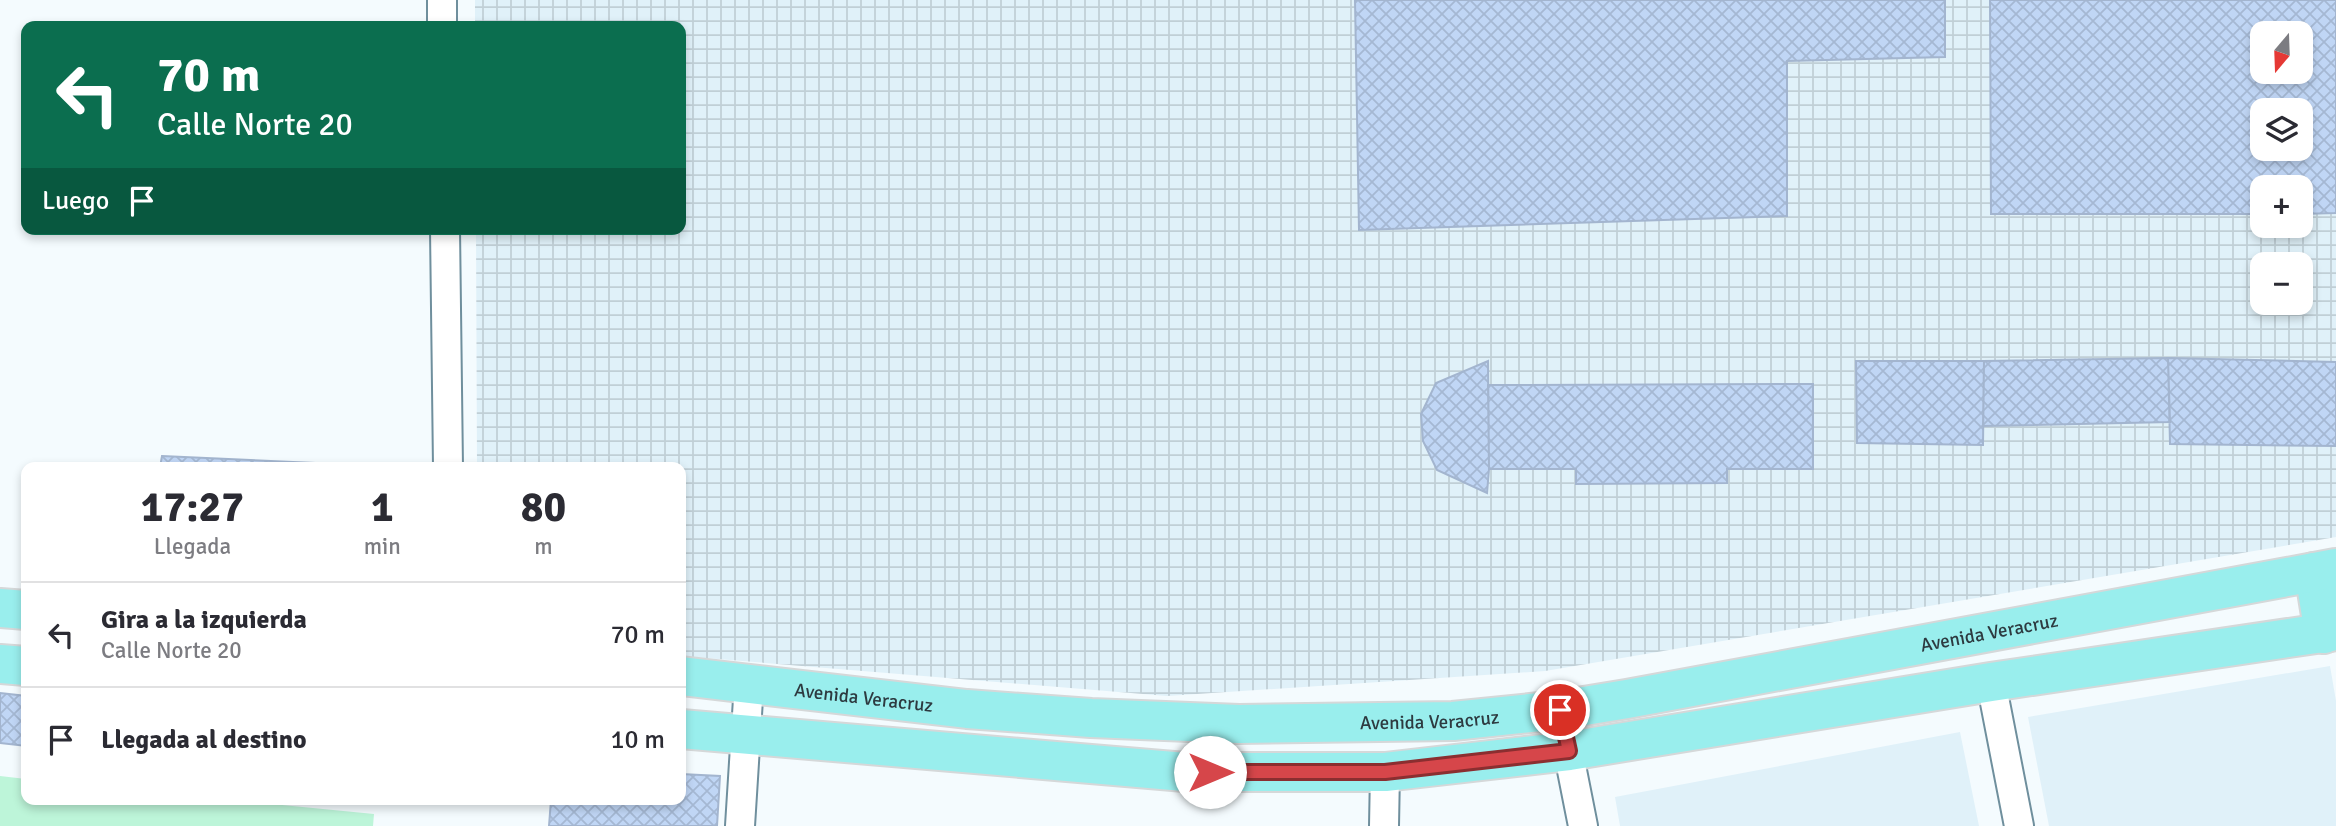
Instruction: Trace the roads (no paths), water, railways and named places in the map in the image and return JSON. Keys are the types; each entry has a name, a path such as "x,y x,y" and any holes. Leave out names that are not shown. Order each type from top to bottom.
{"main road":[{"path":"686,730 1185,772 1385,772 1569,751 1991,682 2330,633 2325,570"},
{"name":"Avenida Veracruz","path":"686,677 967,709 1091,718 1239,724 1453,721 1560,710 2325,570"},
{"path":"0,608 21,610"},
{"path":"0,664 21,666"}],"street":[{"path":"442,0 442,21"},
{"path":"445,235 448,462"},
{"path":"1991,682 2019,826"},
{"path":"740,826 749,683"},
{"path":"1560,710 1583,826"},
{"path":"1384,826 1385,772"}]}
